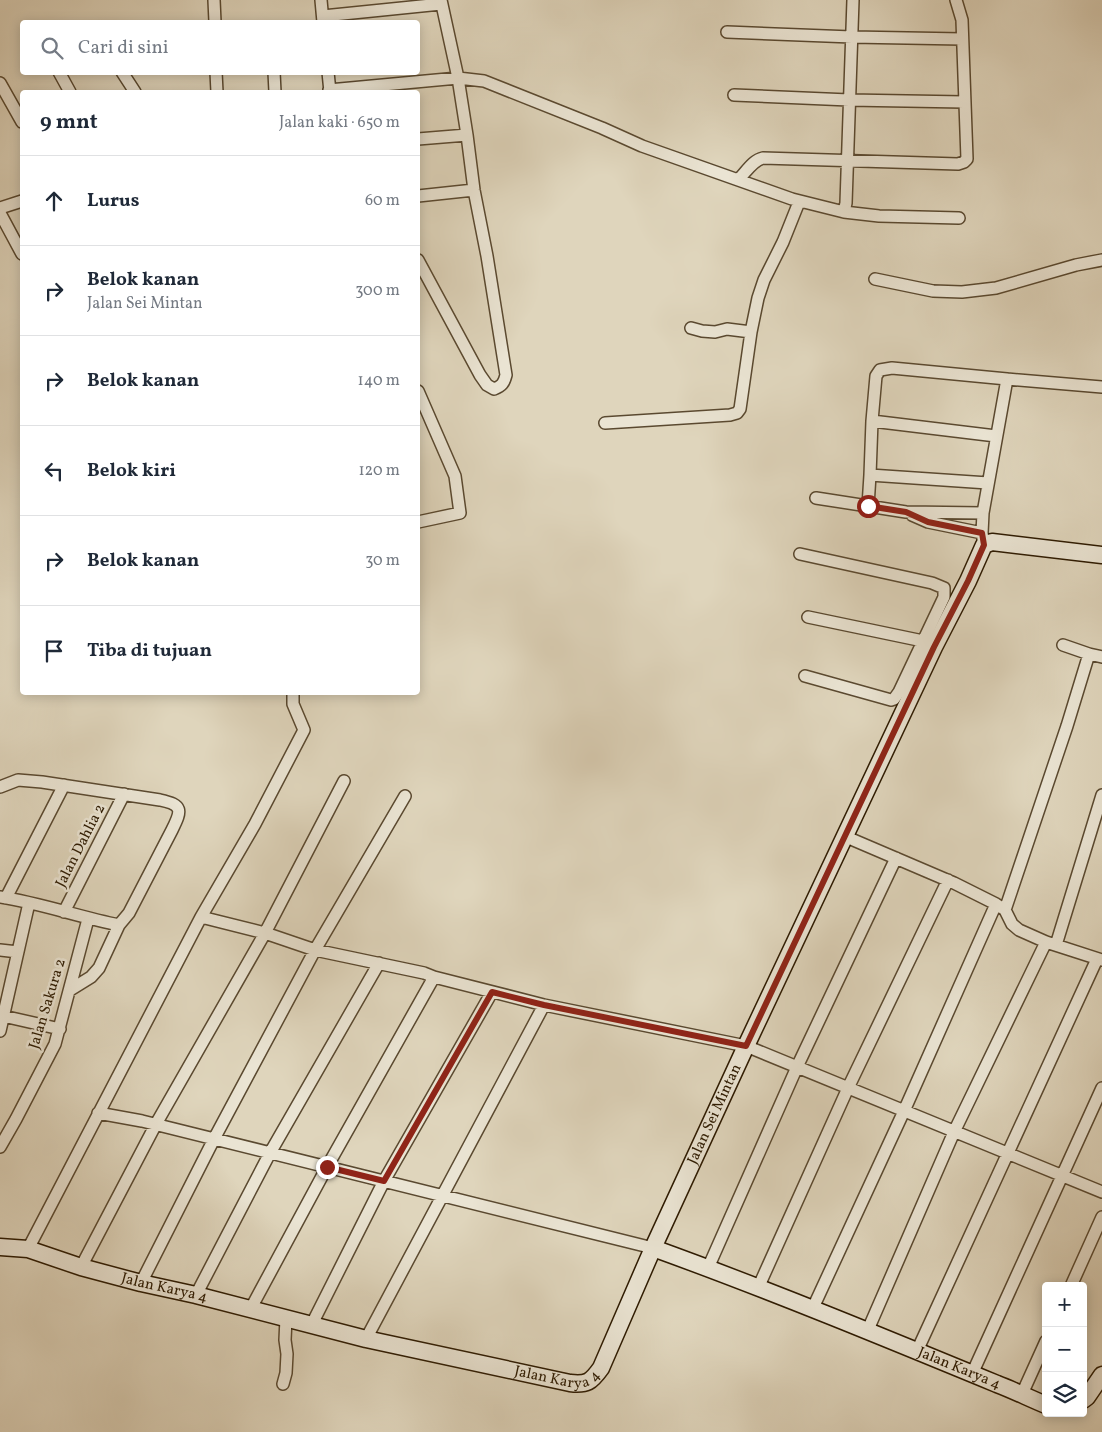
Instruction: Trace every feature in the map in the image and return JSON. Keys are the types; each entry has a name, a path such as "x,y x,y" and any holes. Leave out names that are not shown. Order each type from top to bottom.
{"main road":[{"path":"983,539 992,542 1102,556"},
{"name":"Jalan Sei Mintan","path":"653,1248 844,836 928,644 968,581 983,539"},
{"name":"Jalan Karya 4","path":"0,1246 28,1249 81,1267 140,1283 196,1295 366,1339 581,1384 587,1383 601,1368 653,1248 708,1268 1042,1403"},
{"path":"1087,1397 1102,1375"}],"street":[{"path":"214,0 215,20"},
{"path":"321,0 323,19 441,2 458,78 474,190 487,256 506,375 501,387 494,389 487,385 480,375 420,264"},
{"path":"844,212 846,203 853,0"},
{"path":"739,179 758,159 763,158 958,164 968,159 964,102 962,20 956,0"},
{"path":"727,32 962,39"},
{"path":"61,75 69,90"},
{"path":"124,75 135,90"},
{"path":"216,75 217,90"},
{"path":"274,75 275,90"},
{"path":"328,75 329,90"},
{"path":"339,90 458,78 484,81 642,146 739,179 799,202 844,212 880,216 959,218"},
{"path":"0,83 20,118"},
{"path":"734,95 964,102"},
{"path":"420,139 467,135"},
{"path":"420,196 474,190"},
{"path":"0,208 20,202"},
{"path":"605,423 737,413 740,409 758,298 764,280 783,242 799,202"},
{"path":"0,213 20,250"},
{"path":"875,279 933,290 962,292 996,288 1076,265 1102,260"},
{"path":"691,328 715,332 727,329 751,332"},
{"path":"868,506 872,420 876,376 880,370 892,368 1007,380 1102,387"},
{"path":"906,512 928,522 983,539 983,513 1007,380"},
{"path":"420,396 455,476 460,513 420,522"},
{"path":"872,420 996,436"},
{"path":"870,476 988,483"},
{"path":"816,498 906,512 983,513"},
{"path":"800,554 932,583 944,588 944,597 928,644 894,699 891,700 805,676"},
{"path":"808,617 928,644"},
{"path":"1064,645 1102,657"},
{"path":"812,1310 1000,907 1067,726 1089,654"},
{"path":"28,1249 201,917 255,824 304,730 293,704 293,695"},
{"path":"0,787 18,780 42,782 172,802 177,805 179,810 178,819 129,913 119,926 99,968 91,977 70,990"},
{"path":"81,1267 156,1124 265,934 344,781"},
{"path":"64,785 3,897 119,926"},
{"name":"Jalan Dahlia 2","path":"64,912 124,794"},
{"path":"867,1332 954,1132 1051,943 1102,795"},
{"path":"140,1283 315,950 404,796"},
{"path":"844,836 948,880 1000,907 1015,928 1100,960 1007,1154 917,1352"},
{"path":"708,1268 797,1067 896,858"},
{"path":"758,1288 848,1088 948,880"},
{"path":"0,1031 2,1010 29,903"},
{"path":"201,917 315,950 424,973 544,1005 746,1046 1102,1192"},
{"name":"Jalan Sakura 2","path":"0,1147 55,1044 88,919"},
{"path":"0,950 18,952"},
{"path":"196,1295 270,1153 378,963"},
{"path":"250,1310 327,1167 434,977"},
{"path":"312,1324 384,1181 492,992"},
{"path":"366,1339 544,1005"},
{"path":"2,1010 60,1029"},
{"path":"972,1374 1102,1088"},
{"path":"98,1114 156,1124 653,1248"},
{"path":"1073,1282 1102,1217"},
{"path":"283,1384 286,1373 287,1354 285,1340 286,1318"},
{"path":"1022,1394 1042,1350"}],"route":[{"path":"327,1167 384,1181 492,992 544,1005 746,1046 844,836 984,545 982,533 928,522 906,512 868,506"}]}
